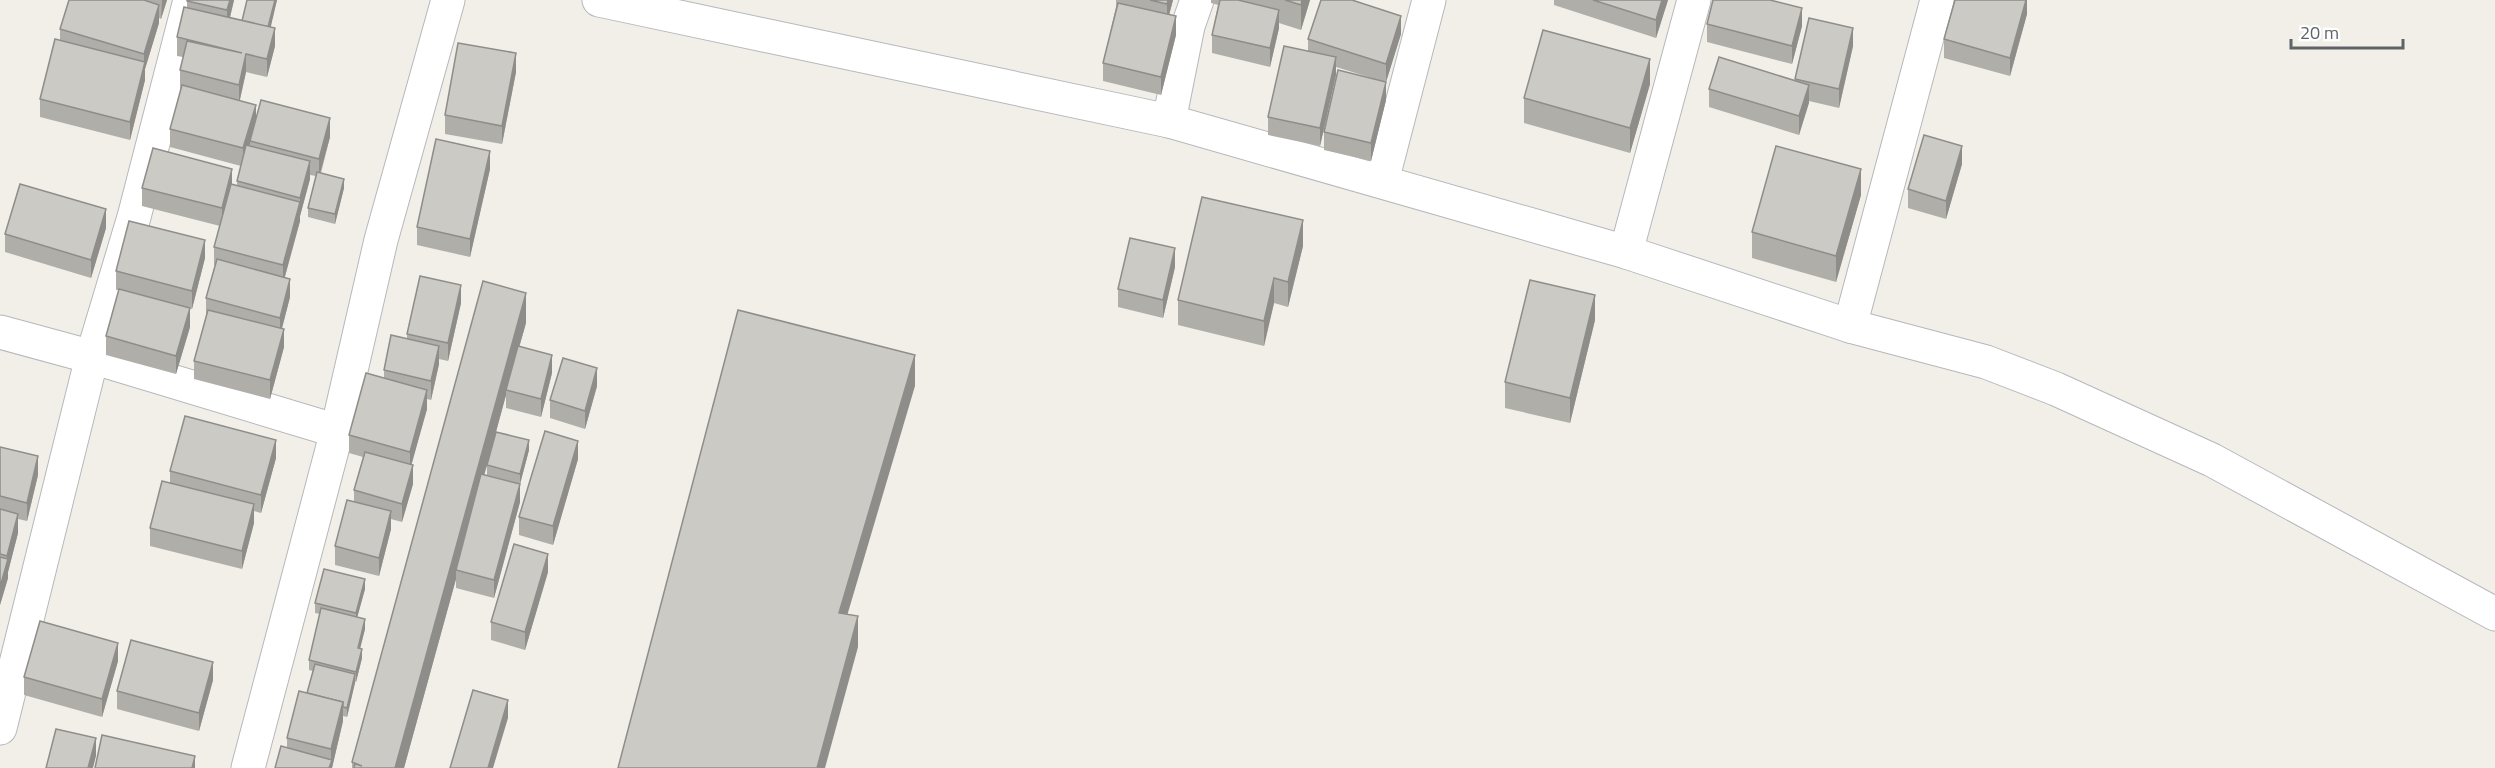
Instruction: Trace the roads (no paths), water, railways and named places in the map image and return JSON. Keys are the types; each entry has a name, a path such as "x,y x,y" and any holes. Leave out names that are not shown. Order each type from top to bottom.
{"street":[{"path":"0,728 92,357 134,218 190,0"},
{"path":"248,768 337,431 381,240 448,0"},
{"path":"599,0 1169,121 1626,252 1850,326 1986,362 2056,389 2212,460 2495,614"},
{"path":"1169,121 1188,26 1197,0"},
{"path":"1382,181 1429,0"},
{"path":"1626,252 1694,0"},
{"path":"1850,326 1938,0"},
{"path":"0,332 92,357 337,431"}]}
